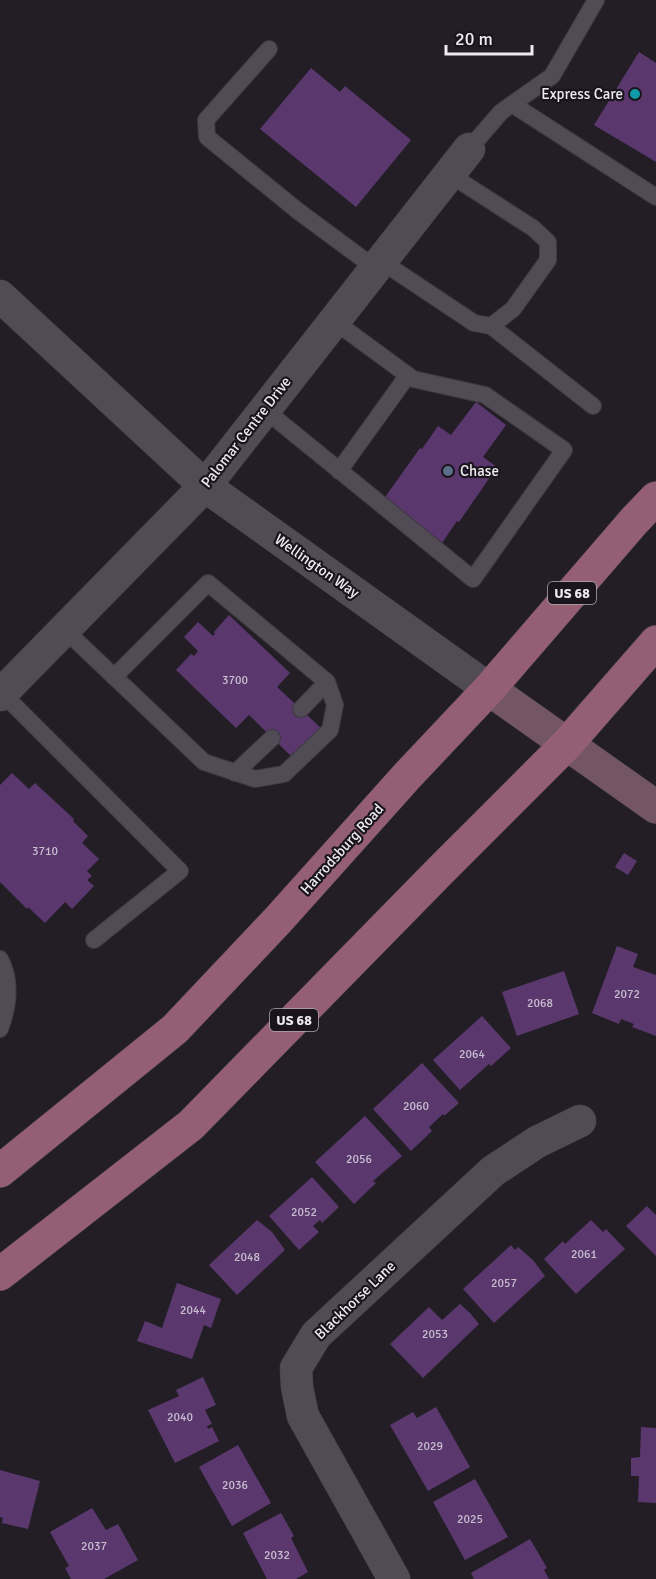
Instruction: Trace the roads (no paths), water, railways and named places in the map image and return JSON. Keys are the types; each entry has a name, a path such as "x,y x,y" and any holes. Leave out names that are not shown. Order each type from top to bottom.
{"main road":[{"name":"Harrodsburg Road","path":"0,1171 175,1029 278,920 406,776 489,689 656,498"},
{"name":"US 68","path":"0,1274 192,1125 567,744 656,642"}],"street":[{"name":"Palomar Centre Drive","path":"1,694 205,486 469,149"},
{"name":"Wellington Way","path":"0,296 205,486 656,807"},
{"name":"Blackhorse Lane","path":"394,1579 303,1416 296,1368 316,1335 493,1171 537,1142 580,1121"}],"lane":[{"path":"469,149 501,112 552,76 596,0"},
{"path":"269,49 206,120 207,137 298,211 474,323 491,326 593,406"},
{"path":"512,104 656,196"},
{"path":"449,174 533,228 548,242 548,260 513,309 491,326"},
{"path":"265,410 473,579 564,450 486,395 410,377 334,321"},
{"path":"339,471 410,377"},
{"path":"64,629 114,677 204,762 255,779 284,774 330,730 335,705 327,682 208,583 114,677"},
{"path":"301,709 327,682"},
{"path":"1,694 180,871 94,940"},
{"path":"234,773 272,738"},
{"path":"0,960 8,981 6,1013 0,1029"}],"place":[{"name":"Express Care","path":"635,94"},
{"name":"Chase","path":"448,471"}]}
